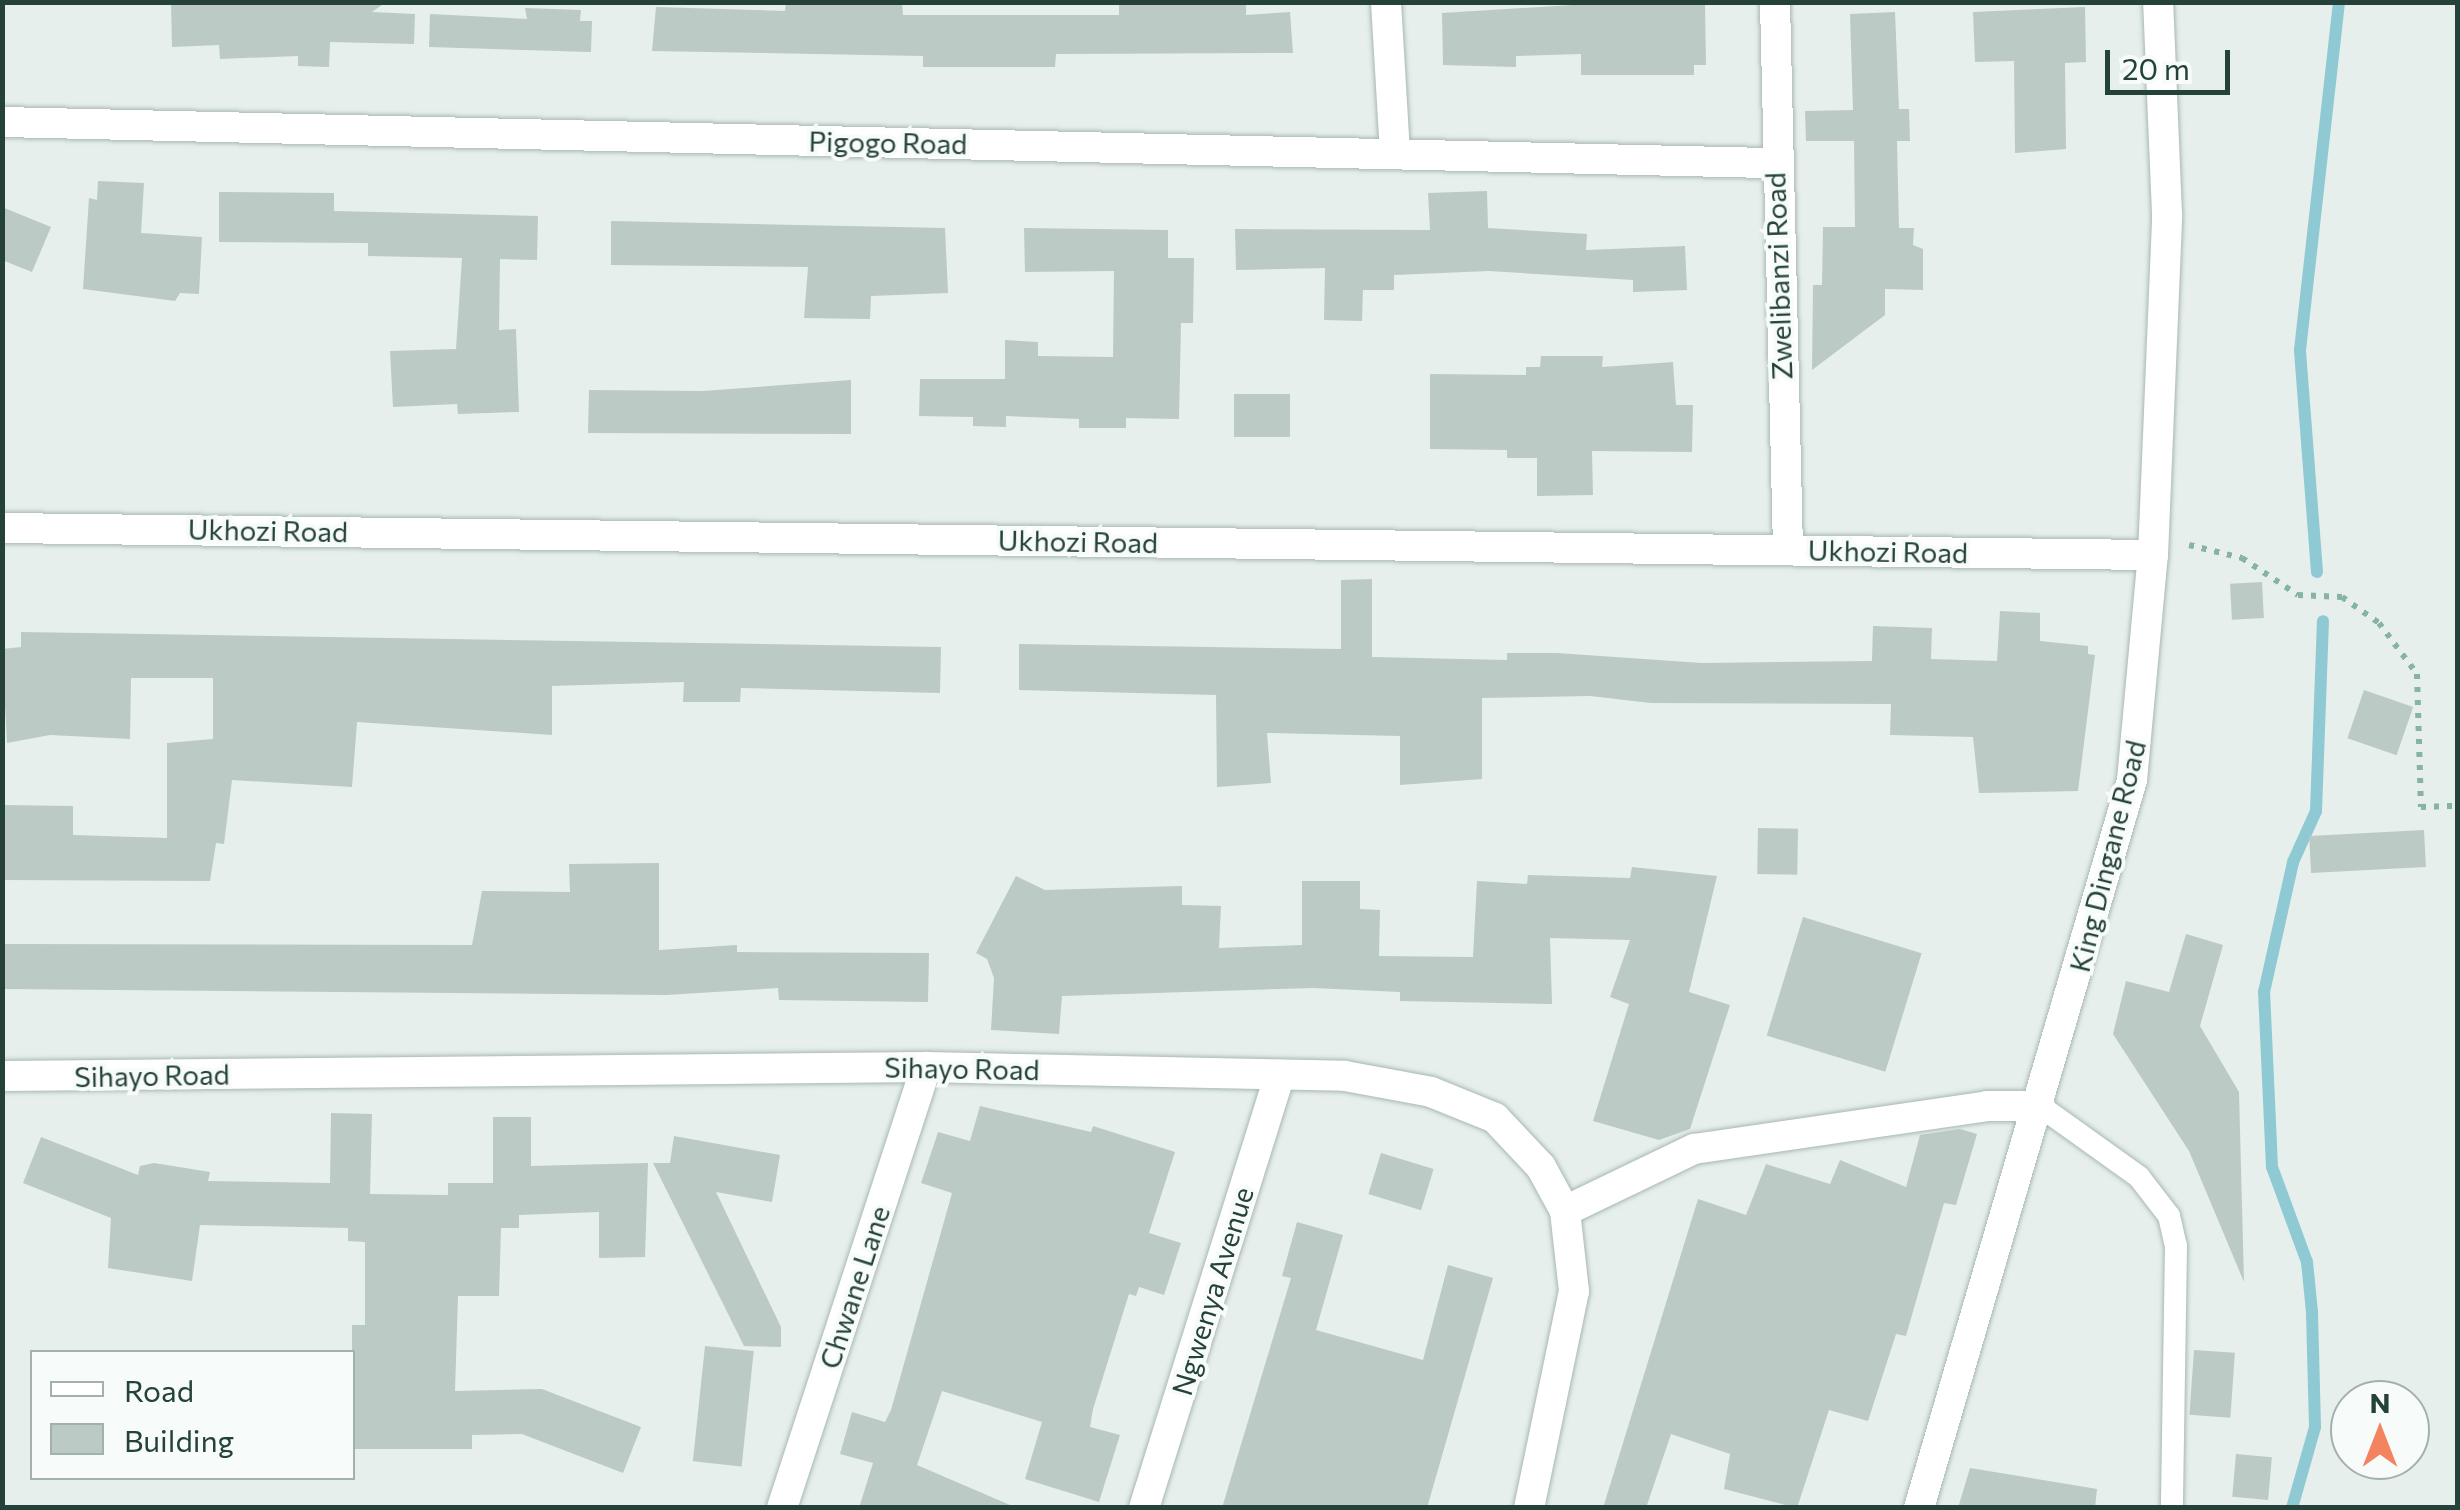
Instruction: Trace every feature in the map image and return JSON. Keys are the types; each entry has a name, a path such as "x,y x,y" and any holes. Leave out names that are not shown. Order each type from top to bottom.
{"street":[{"path":"1386,2 1396,154"},
{"name":"Zwelibanzi Road","path":"1774,2 1774,162 1788,550"},
{"name":"King Dingane Road","path":"1919,1508 2040,1106 2132,780 2154,545 2168,214 2158,2"},
{"name":"Pigogo Road","path":"2,122 1774,162"},
{"name":"Ukhozi Road","path":"2,528 1788,550 2154,545"},
{"name":"Sihayo Road","path":"2,1076 926,1066 1345,1076 1432,1092 1495,1118 1541,1166 1565,1211 1574,1291 1529,1508"},
{"name":"Chwane Lane","path":"782,1508 926,1066"},
{"name":"Ngwenya Avenue","path":"1144,1508 1280,1075"},
{"path":"1565,1211 1694,1149 1986,1106 2040,1106"}],"lane":[{"path":"2040,1106 2140,1177 2169,1216 2176,1246 2172,1508"}],"path":[{"path":"2154,545 2242,558 2298,595 2342,597 2379,623 2417,674 2421,807 2458,806"}],"building":[{"path":"171,2 386,2 372,12 415,14 414,44 330,42 329,67 298,66 298,56 220,59 219,45 172,47"},
{"path":"786,2 902,2 903,15 1119,15 1119,2 1246,2 1246,15 1290,12 1293,53 1056,54 1055,67 923,67 923,56 652,51 656,7 785,11"},
{"path":"1622,2 1705,2 1706,65 1694,65 1694,75 1581,75 1581,54 1516,56 1516,67 1443,65 1442,13"},
{"path":"2085,7 2086,62 2065,63 2066,149 2015,153 2014,61 1975,62 1973,12"},
{"path":"525,8 581,10 580,21 592,21 591,52 429,47 430,14 527,19"},
{"path":"1895,12 1899,109 1909,109 1910,141 1897,141 1899,228 1914,228 1913,245 1923,249 1923,290 1885,289 1885,315 1812,370 1813,285 1822,285 1823,227 1855,227 1854,141 1806,141 1805,111 1853,110 1850,14"},
{"path":"98,181 144,183 141,233 202,237 199,294 180,293 175,301 83,289 89,198 97,200"},
{"path":"1487,191 1488,228 1587,234 1586,250 1685,246 1687,290 1633,292 1633,280 1489,271 1394,275 1394,290 1363,290 1362,321 1324,320 1325,268 1236,270 1235,229 1430,230 1428,193"},
{"path":"219,192 334,193 334,211 538,216 537,260 500,259 499,330 516,329 519,412 458,414 457,404 393,407 390,351 456,349 462,258 368,256 368,243 219,242"},
{"path":"2,207 51,227 32,272 2,260"},
{"path":"611,221 945,228 948,293 871,296 870,319 804,318 808,267 611,265"},
{"path":"1024,228 1168,230 1168,258 1194,258 1193,323 1181,323 1179,419 1126,418 1126,428 1079,428 1079,419 1006,416 1006,427 973,426 973,417 919,416 920,379 1005,379 1005,340 1038,342 1038,356 1113,357 1114,271 1025,272"},
{"path":"1541,356 1603,356 1602,367 1673,362 1676,405 1693,405 1692,452 1592,451 1593,495 1537,496 1537,458 1507,458 1507,450 1430,449 1430,374 1526,375 1526,367 1540,367"},
{"path":"851,380 851,434 588,433 589,390 703,391"},
{"path":"1234,394 1290,394 1290,437 1234,437"},
{"path":"1372,579 1372,657 1507,660 1507,653 1557,653 1702,663 1872,661 1873,626 1932,628 1931,659 1997,661 2000,611 2040,613 2040,641 2088,646 2088,654 2095,655 2078,791 1979,793 1973,737 1890,735 1891,704 1651,703 1590,696 1482,698 1482,779 1400,785 1400,736 1267,733 1271,783 1217,787 1216,695 1019,690 1019,644 1341,649 1341,580"},
{"path":"2262,582 2264,618 2232,620 2230,584"},
{"path":"21,632 941,647 940,693 741,688 740,702 683,702 684,682 552,686 552,735 357,722 352,787 232,780 224,844 216,843 210,881 2,880 2,805 73,806 73,835 167,838 167,743 213,739 213,678 131,678 130,739 50,735 7,743 2,649 21,647"},
{"path":"2364,690 2413,707 2397,755 2347,738"},
{"path":"1758,828 1798,829 1797,875 1757,874"},
{"path":"2424,830 2426,867 2311,873 2309,836"},
{"path":"659,863 659,950 737,945 737,952 929,953 928,1002 779,1000 778,988 666,995 4,989 3,944 472,945 482,891 570,892 569,864"},
{"path":"1632,867 1717,876 1689,992 1730,1005 1690,1129 1659,1140 1593,1121 1629,1004 1610,997 1630,940 1550,938 1552,1004 1400,1001 1400,992 1313,988 1062,996 1059,1034 991,1030 994,978 987,959 976,953 1016,876 1045,890 1182,886 1182,905 1221,906 1219,948 1302,945 1302,881 1360,881 1360,909 1380,910 1379,956 1473,957 1477,881 1527,884 1528,875 1630,878"},
{"path":"1803,917 1922,953 1885,1072 1767,1036"},
{"path":"2186,934 2223,945 2200,1026 2239,1092 2244,1282 2189,1151 2113,1034 2126,981 2169,992"},
{"path":"980,1106 1091,1132 1093,1126 1175,1152 1149,1233 1181,1243 1164,1295 1139,1287 1136,1296 1129,1294 1090,1427 1120,1435 1099,1502 1025,1479 1042,1422 942,1391 917,1465 1017,1508 859,1508 873,1463 840,1454 852,1412 885,1422 891,1410 952,1193 921,1183 938,1132 970,1141"},
{"path":"331,1113 372,1114 370,1194 448,1195 448,1183 493,1183 493,1117 531,1117 531,1166 648,1163 645,1257 599,1258 599,1212 519,1215 519,1228 501,1228 499,1296 458,1296 455,1391 542,1389 641,1427 623,1473 522,1434 472,1435 472,1449 355,1449 352,1325 365,1325 365,1242 348,1241 348,1228 200,1225 192,1281 108,1268 111,1218 23,1183 41,1137 138,1175 140,1166 154,1163 210,1172 208,1181 330,1183"},
{"path":"1960,1129 1977,1134 1956,1205 1944,1203 1906,1336 1896,1334 1868,1421 1829,1410 1797,1508 1724,1489 1730,1454 1671,1434 1646,1508 1603,1508 1698,1199 1746,1215 1766,1164 1830,1184 1840,1160 1906,1187 1920,1135"},
{"path":"674,1136 780,1155 772,1202 716,1192 781,1327 781,1347 744,1346 653,1163 670,1163"},
{"path":"1381,1153 1434,1169 1421,1210 1368,1194"},
{"path":"1297,1222 1343,1235 1316,1330 1423,1360 1448,1265 1493,1278 1427,1508 1222,1508 1291,1278 1282,1276"},
{"path":"705,1346 754,1351 742,1466 693,1461"},
{"path":"2194,1350 2235,1353 2230,1418 2189,1415"},
{"path":"2236,1454 2272,1457 2268,1500 2232,1497"},
{"path":"1970,1468 2097,1489 2095,1508 1958,1508"}],"waterway":[{"path":"2317,572 2300,350 2339,2"},
{"path":"2292,1508 2315,1427 2312,1312 2307,1262 2272,1167 2264,992 2293,862 2316,811 2323,621"}]}
